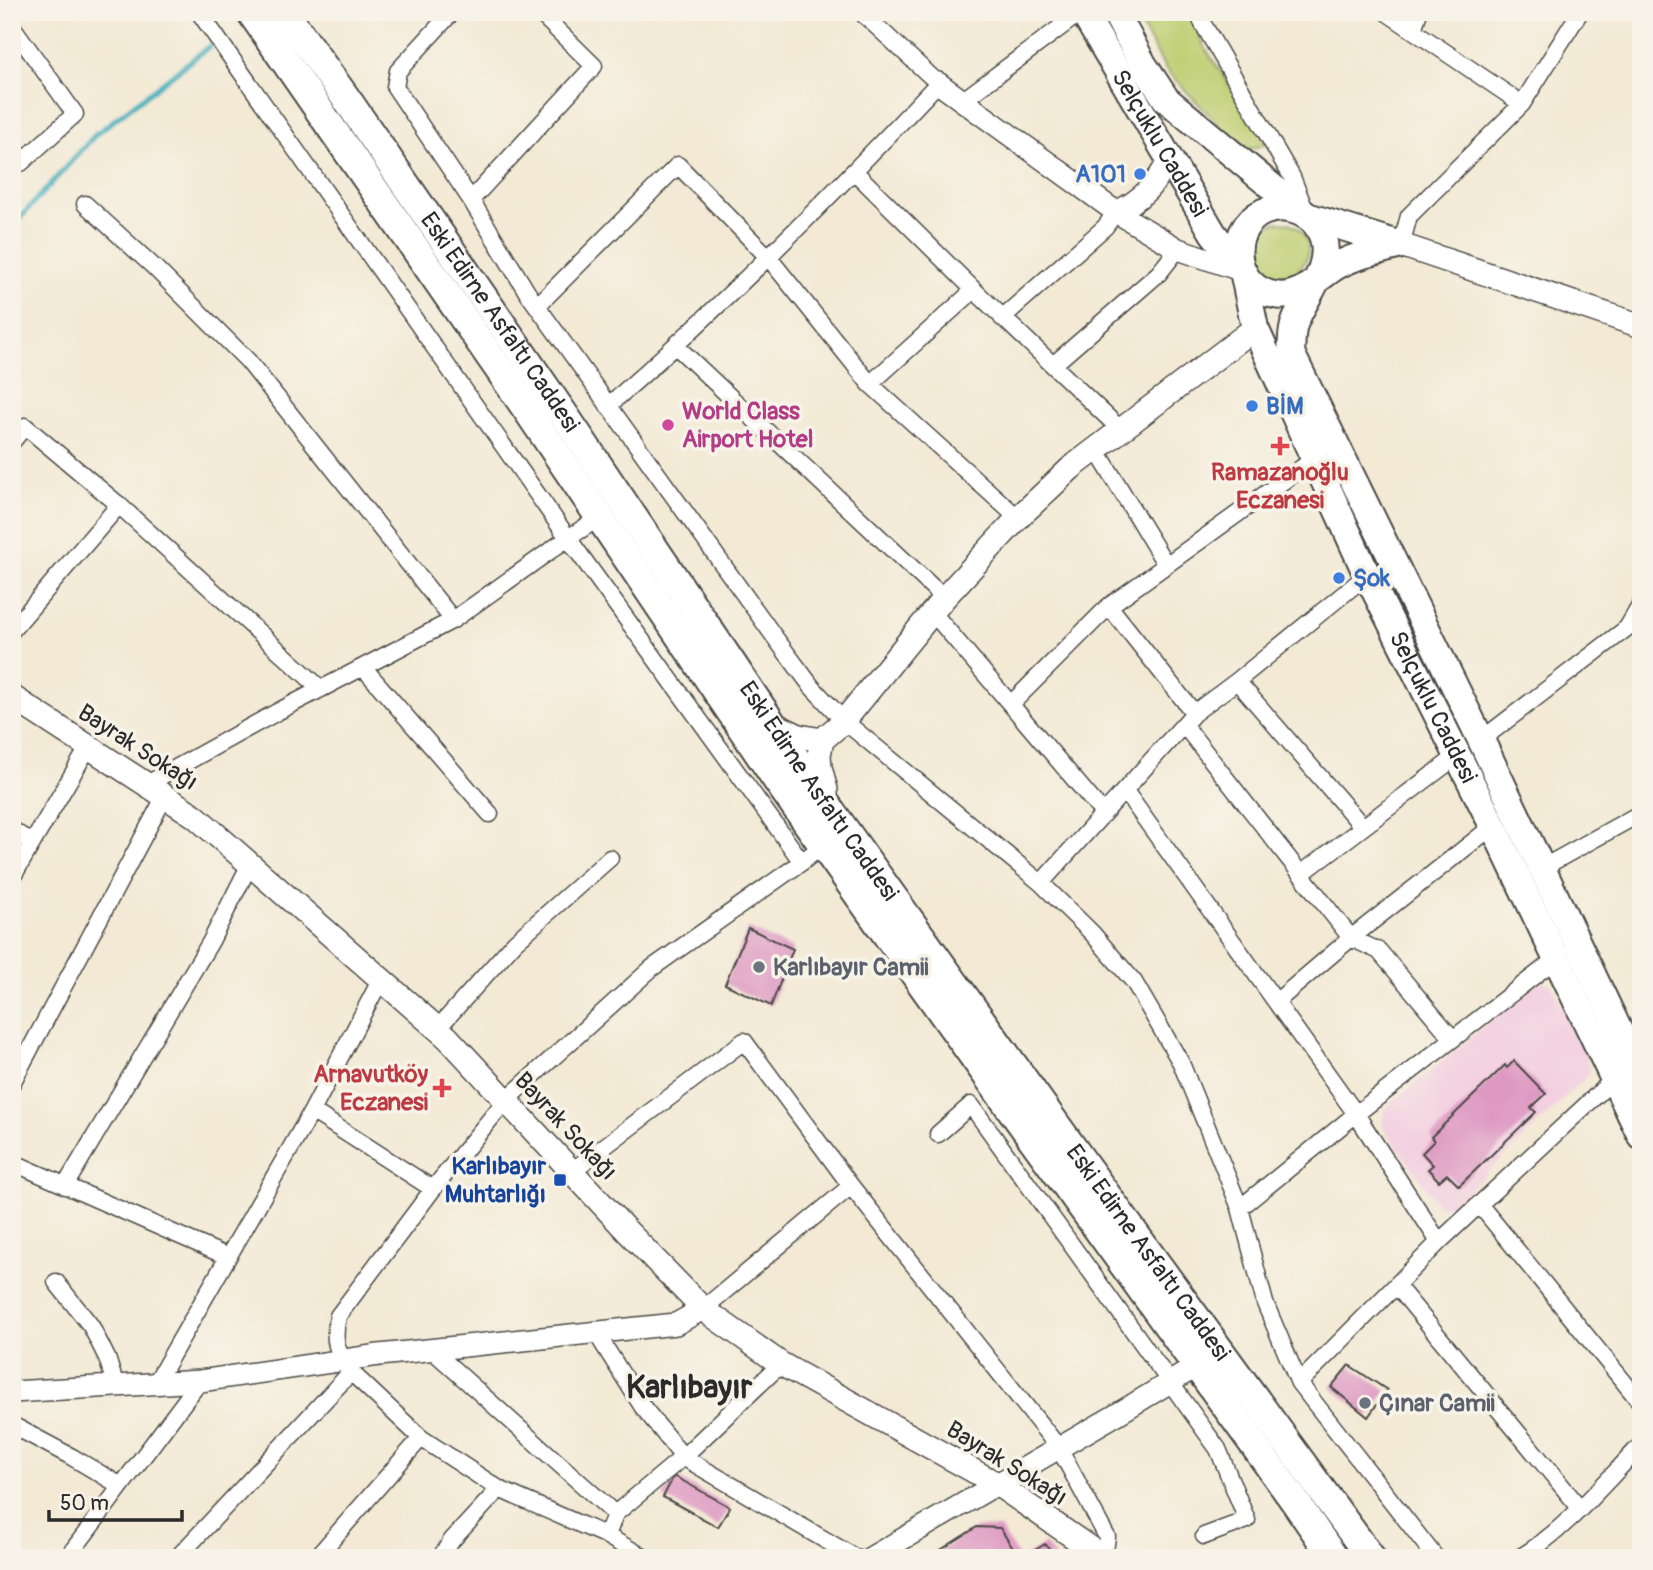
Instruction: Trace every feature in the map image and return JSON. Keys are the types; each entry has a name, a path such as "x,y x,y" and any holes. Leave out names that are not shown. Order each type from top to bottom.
{"highway":[{"name":"Eski Edirne Asfaltı Caddesi","path":"251,12 600,518 812,853 1054,1170 1334,1558"},
{"name":"Eski Edirne Asfaltı Caddesi","path":"284,12 554,400 826,804 1371,1558"}],"main road":[{"name":"Selçuklu Caddesi","path":"1082,12 1213,233 1249,281 1261,290 1275,295 1290,295 1304,289 1316,279"},
{"name":"Selçuklu Caddesi","path":"1115,12 1143,64 1166,99 1307,216 1323,236 1323,266 1293,324 1291,353 1542,868 1630,1073 1641,1136"},
{"name":"Selçuklu Caddesi","path":"1307,216 1295,210 1269,209 1246,225 1237,253 1255,328 1367,575 1493,825 1556,958 1630,1073"},
{"path":"1307,216 1401,245 1641,327"},
{"path":"1316,279 1340,264 1360,256 1401,245"},
{"path":"826,804 819,755 821,740 844,720 939,605 1018,518 1071,468 1255,328"},
{"name":"Bayrak Sokağı","path":"12,696 195,816 438,1029 703,1309 781,1364 997,1484 1104,1557"},
{"path":"772,723 799,736 821,740"}],"street":[{"name":"Eski Edirne Asfaltı Caddesi","path":"199,12 568,538 812,853"},
{"path":"452,12 398,71 395,87 471,200 537,306 812,687 844,720 1041,883 1092,933 1134,982 1181,1063 1240,1208 1265,1303 1299,1383 1436,1558"},
{"path":"471,200 594,66 539,12"},
{"path":"962,101 1082,12"},
{"path":"1386,12 1522,104"},
{"path":"1413,30 1419,12"},
{"path":"1401,245 1409,216 1522,104 1580,12"},
{"path":"866,14 939,83 1116,212 1178,248 1242,271"},
{"path":"1204,15 1292,177 1307,216"},
{"path":"12,26 75,114 21,163 12,161"},
{"path":"608,406 769,258 939,83"},
{"path":"1002,318 1105,227 1116,212 1135,203 1161,176 1169,159"},
{"path":"537,306 678,165 769,258 870,384 1018,518"},
{"path":"855,172 1002,318 1121,430"},
{"path":"85,204 154,267 248,362 453,620"},
{"path":"1053,365 1159,273 1178,248"},
{"path":"870,384 974,290"},
{"path":"676,346 939,605 1011,704 1104,813"},
{"path":"12,442 25,426 119,505 321,690"},
{"path":"1096,449 1166,565"},
{"path":"1011,704 1109,606 1314,459"},
{"path":"12,630 119,505"},
{"path":"12,1083 156,790 321,690 453,620 600,518"},
{"path":"1041,883 1189,719 1367,575"},
{"path":"1109,606 1301,874 1351,938 1379,951 1452,1038"},
{"path":"1480,740 1627,628 1639,613"},
{"path":"363,667 491,814"},
{"path":"1237,681 1363,827"},
{"path":"12,878 89,746"},
{"path":"1301,874 1457,756"},
{"path":"1125,791 1356,1114 1439,1242"},
{"path":"1542,868 1641,813"},
{"path":"1276,1002 1351,938 1493,825"},
{"path":"12,830 32,844"},
{"path":"645,1558 607,1536 499,1489 421,1438 347,1366 334,1339 335,1327 338,1316 432,1189 506,1100 652,968 812,853"},
{"path":"438,1029 515,942 610,858"},
{"path":"65,1186 211,941 250,864"},
{"path":"1240,1208 1556,958"},
{"path":"155,1384 312,1111 381,979"},
{"path":"572,1171 744,1041 851,1186 1059,1448 1107,1537 1104,1557"},
{"path":"1299,1383 1479,1204 1630,1073"},
{"path":"938,1134 971,1105 1218,1449 1247,1520 1203,1536"},
{"path":"312,1111 432,1189"},
{"path":"12,1162 228,1258"},
{"path":"12,1392 200,1381 347,1366 379,1355 676,1324 703,1309 851,1186"},
{"path":"1479,1204 1641,1403"},
{"path":"56,1282 91,1326 107,1358 116,1386"},
{"path":"1396,1285 1580,1508"},
{"path":"595,1331 642,1406 683,1457 856,1558"},
{"path":"432,1350 615,1514"},
{"path":"607,1536 615,1514 683,1457 781,1364"},
{"path":"177,1558 347,1366"},
{"path":"870,1558 1197,1366"},
{"path":"70,1557 200,1381"},
{"path":"12,1426 121,1486"},
{"path":"316,1558 421,1438"},
{"path":"1519,1558 1544,1552 1580,1508 1641,1445"},
{"path":"440,1558 452,1540 499,1489"}],"shaded area":[{"path":"1539,981 1551,984 1587,1060 1590,1073 1453,1206 1439,1206 1382,1126 1384,1109"}],"green space":[{"path":"1134,12 1190,12 1205,48 1267,143 1252,149 1236,143 1166,70"},
{"path":"1286,222 1296,226 1304,234 1308,249 1304,264 1296,272 1276,276 1266,272 1258,264 1254,244 1258,234 1266,226"}],"building":[{"name":"Karlıbayır Camii","path":"748,928 793,949 771,1006 725,984"},
{"path":"1514,1061 1546,1094 1531,1108 1536,1112 1459,1186 1447,1174 1439,1181 1428,1169 1433,1165 1422,1153 1434,1141 1431,1137 1505,1065 1507,1068"},
{"name":"Çınar Camii","path":"1349,1365 1387,1390 1368,1417 1331,1387"},
{"path":"674,1476 730,1507 718,1527 663,1497"},
{"path":"977,1527 1000,1528 1019,1558 928,1558"},
{"path":"1045,1544 1056,1558 1022,1558"}],"waterway":[{"path":"12,227 96,134 211,45"}],"place":[{"name":"A101","path":"1140,174"},
{"name":"BİM","path":"1252,406"},
{"name":"World Class Airport Hotel","path":"668,425"},
{"name":"Ramazanoğlu Eczanesi","path":"1280,446"},
{"name":"Şok","path":"1339,578"},
{"name":"Karlıbayır Camii","path":"759,967"},
{"name":"Arnavutköy Eczanesi","path":"442,1088"},
{"name":"Karlıbayır Muhtarlığı","path":"560,1180"},
{"name":"Çınar Camii","path":"1365,1403"}],"district":[{"name":"Karlıbayır","path":"689,1387"}]}
